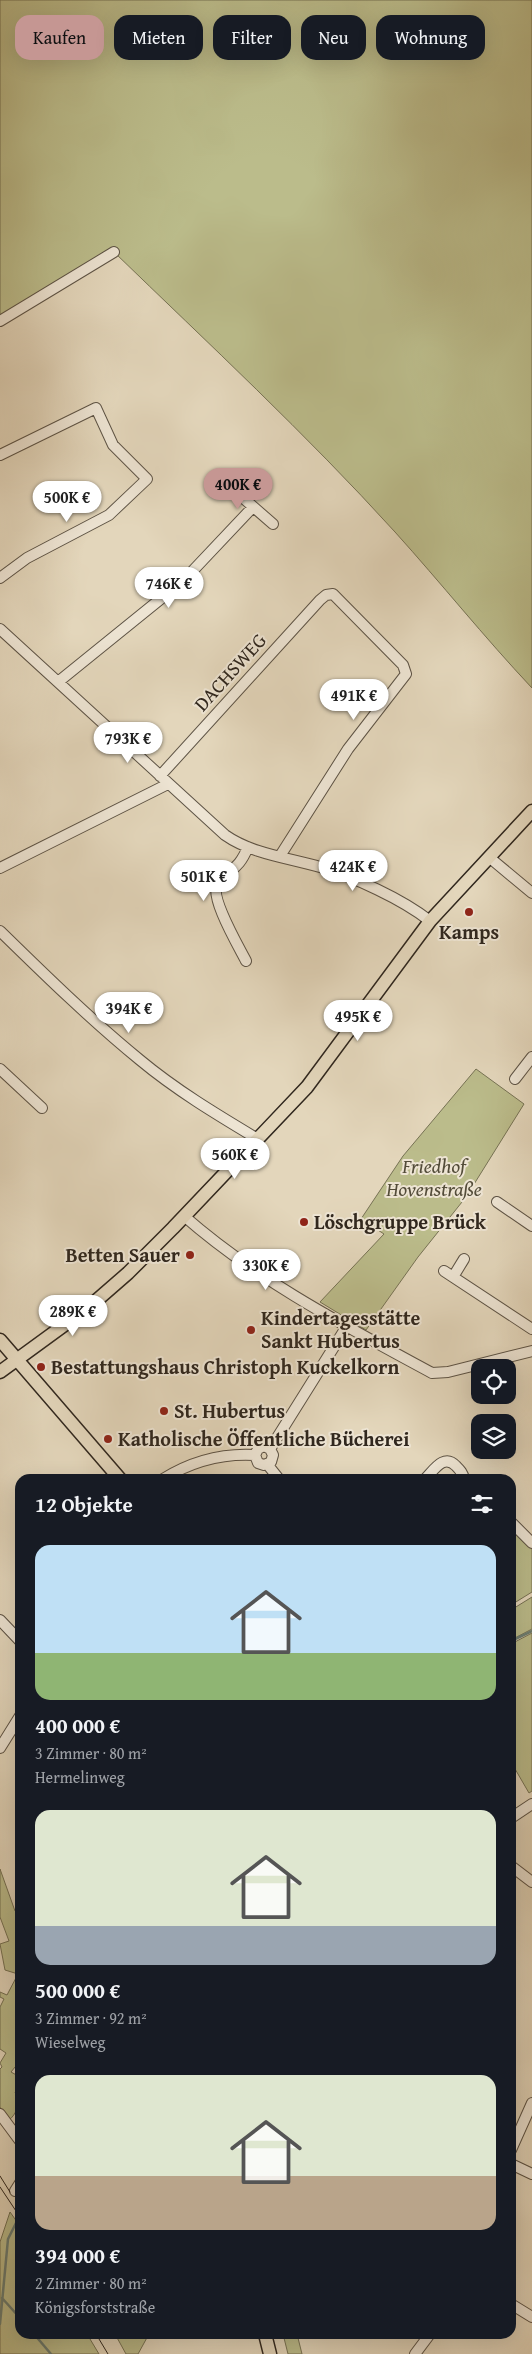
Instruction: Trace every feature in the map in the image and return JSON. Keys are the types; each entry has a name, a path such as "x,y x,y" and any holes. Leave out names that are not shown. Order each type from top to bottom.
{"main road":[{"path":"0,1372 89,1307 143,1259 184,1216 311,1082 430,921 532,811"},
{"path":"0,1340 116,1474"},
{"path":"266,2339 270,2354"}],"street":[{"path":"0,321 114,252"},
{"path":"0,455 96,408 114,445 147,478 109,515 13,566 0,578"},
{"path":"220,477 273,524"},
{"path":"58,682 184,580 253,507"},
{"name":"DACHSWEG","path":"160,776 320,600 329,594 340,599 403,665 406,674 348,750 280,856"},
{"path":"0,629 225,835 248,847 354,879 420,913 430,921"},
{"path":"0,868 168,784"},
{"path":"246,962 217,902 215,891 218,883 242,862 248,847"},
{"path":"490,858 532,893"},
{"path":"0,932 140,1060 191,1098 256,1138"},
{"path":"515,1079 532,1057"},
{"path":"1,1072 42,1108"},
{"path":"498,1202 532,1226"},
{"path":"184,1216 212,1239 290,1292 347,1326 432,1372 448,1372 532,1351"},
{"path":"453,1277 464,1259"},
{"path":"444,1271 532,1329"},
{"path":"270,1449 347,1326"},
{"path":"255,1455 262,1447 270,1449"},
{"path":"267,1464 273,1458 270,1449"},
{"path":"174,1474 205,1459 237,1454 255,1455"},
{"path":"255,1455 258,1463 267,1464 275,1474"},
{"path":"430,1474 442,1461 447,1460 452,1461 462,1474"},
{"path":"516,1527 532,1543"},
{"path":"0,1620 15,1636"},
{"path":"0,1748 15,1724"},
{"path":"516,1815 532,1804"},
{"path":"516,1870 532,1882"},
{"path":"516,2139 532,2103"},
{"path":"0,2114 15,2134"},
{"path":"516,2166 532,2174"},
{"path":"516,2307 532,2317"},
{"path":"417,2353 427,2339"}],"green space":[{"path":"0,0 532,0 532,688 412,551 327,460 114,252 0,321"},
{"name":"Friedhof Hovenstraße","path":"476,1069 524,1104 466,1197 418,1257 366,1330 320,1302 384,1234 361,1219 403,1156"},
{"path":"516,1530 532,1547 532,1592 516,1602"},
{"path":"532,1597 532,1629 516,1637 516,1607"},
{"path":"532,1633 532,1791 529,1793 516,1771 516,1641"},
{"path":"0,1869 15,1911 15,1973 5,1970 0,1944 9,1941 0,1917"},
{"path":"15,1980 15,2067 11,2072 15,2074 15,2113 9,2120 0,2107 0,2069 2,2067 0,2063 6,2053 0,2049 0,2007 4,1999 0,1997 0,1992 7,1995"},
{"path":"10,2212 15,2219 15,2339 90,2339 99,2354 0,2354 0,2242"},
{"path":"118,2339 146,2339 138,2354 126,2354"},
{"path":"284,2339 298,2339 302,2354 288,2354"}],"waterway":[{"path":"516,1639 532,1631"},
{"path":"0,2324 8,2239 15,2225"},
{"path":"2,2298 15,2312"},
{"path":"38,2339 51,2354"}],"tram line":[{"path":"0,2176 10,2192"},
{"path":"0,2187 15,2210"},
{"path":"99,2339 108,2354"}],"place":[{"name":"Kamps","path":"469,912"},
{"name":"Löschgruppe Brück","path":"304,1222"},
{"name":"Betten Sauer","path":"190,1255"},
{"name":"Kindertagesstätte Sankt Hubertus","path":"251,1330"},
{"name":"Bestattungshaus Christoph Kuckelkorn","path":"41,1367"},
{"name":"St. Hubertus","path":"164,1411"},
{"name":"Katholische Öffentliche Bücherei","path":"108,1439"}]}
